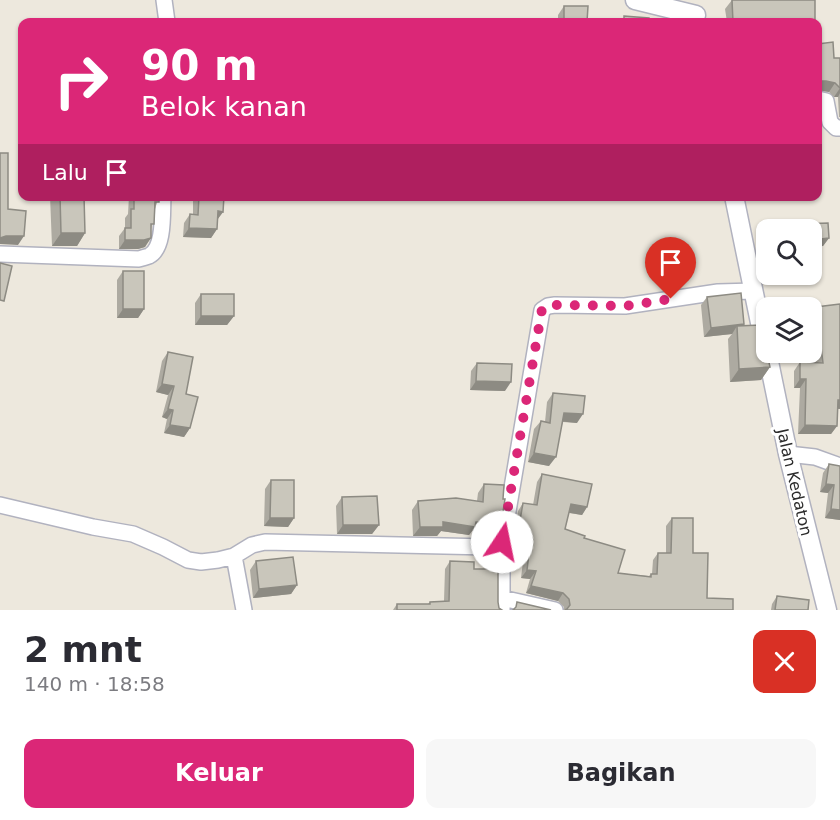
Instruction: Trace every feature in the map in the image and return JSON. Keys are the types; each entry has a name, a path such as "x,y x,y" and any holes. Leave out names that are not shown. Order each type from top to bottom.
{"street":[{"path":"164,0 166,18"},
{"path":"635,0 696,13"},
{"path":"822,100 826,101 830,123 840,128"},
{"path":"0,254 139,259 151,255 158,246 161,236 163,201"},
{"name":"Jalan Kedaton","path":"735,201 756,301"},
{"path":"555,610 502,604 502,542 542,309 555,305 625,306 718,292 754,291"},
{"name":"Jalan Kedaton","path":"768,363 788,454 827,610"},
{"path":"788,454 815,457 840,466"},
{"path":"0,505 133,534 188,560 201,562 234,556 252,545 265,542 489,547 502,542"},
{"path":"234,556 244,610"}],"building":[{"path":"732,0 815,0 815,18 733,18"},
{"path":"564,6 588,6 587,18 564,18"},
{"path":"624,16 649,18 624,18"},
{"path":"833,42 834,58 840,58 840,88 835,83 822,81 822,43"},
{"path":"0,153 8,153 8,209 26,211 24,236 0,238"},
{"path":"60,201 84,201 85,233 61,233"},
{"path":"134,201 159,201 155,202 151,238 125,240 125,228 131,228 131,209 134,209"},
{"path":"199,201 224,201 223,212 218,211 217,229 189,228 190,214 198,215"},
{"path":"822,223 828,223 829,238 822,239"},
{"path":"0,263 12,266 4,301 0,300"},
{"path":"123,271 144,271 144,309 123,309"},
{"path":"741,293 744,324 711,328 707,297"},
{"path":"201,294 234,294 234,316 201,316"},
{"path":"840,304 840,400 838,400 837,426 805,425 806,379 800,379 800,363 823,363 822,306"},
{"path":"756,325 756,363 769,363 770,367 739,369 737,326"},
{"path":"168,352 193,357 186,394 198,397 190,428 170,425 173,410 168,409 174,386 162,384"},
{"path":"477,363 512,364 511,382 476,381"},
{"path":"553,393 585,396 583,414 564,413 556,457 534,453 541,421 550,423"},
{"path":"829,464 840,466 840,510 831,509 834,485 826,484"},
{"path":"542,474 592,484 587,507 571,504 565,529 585,536 584,538 625,550 618,573 651,577 651,574 657,574 658,553 671,553 672,518 693,518 693,553 708,553 707,598 733,599 733,610 565,610 570,605 569,599 563,593 531,586 536,571 527,570 530,545 518,542 522,527 519,526 523,503 537,505"},
{"path":"271,480 294,480 294,518 270,518"},
{"path":"484,484 504,485 503,499 505,499 501,524 476,522 475,527 443,522 443,527 420,527 418,501 456,498 483,502"},
{"path":"377,496 379,525 343,525 342,497"},
{"path":"293,557 297,585 259,589 256,561"},
{"path":"450,561 474,562 474,569 498,569 498,602 502,610 397,610 397,604 430,604 430,602 449,601"},
{"path":"777,596 809,600 808,610 775,610"},
{"path":"517,602 551,610 513,610"}],"route":[{"path":"502,542 542,309 555,305 625,306 671,299"}]}
